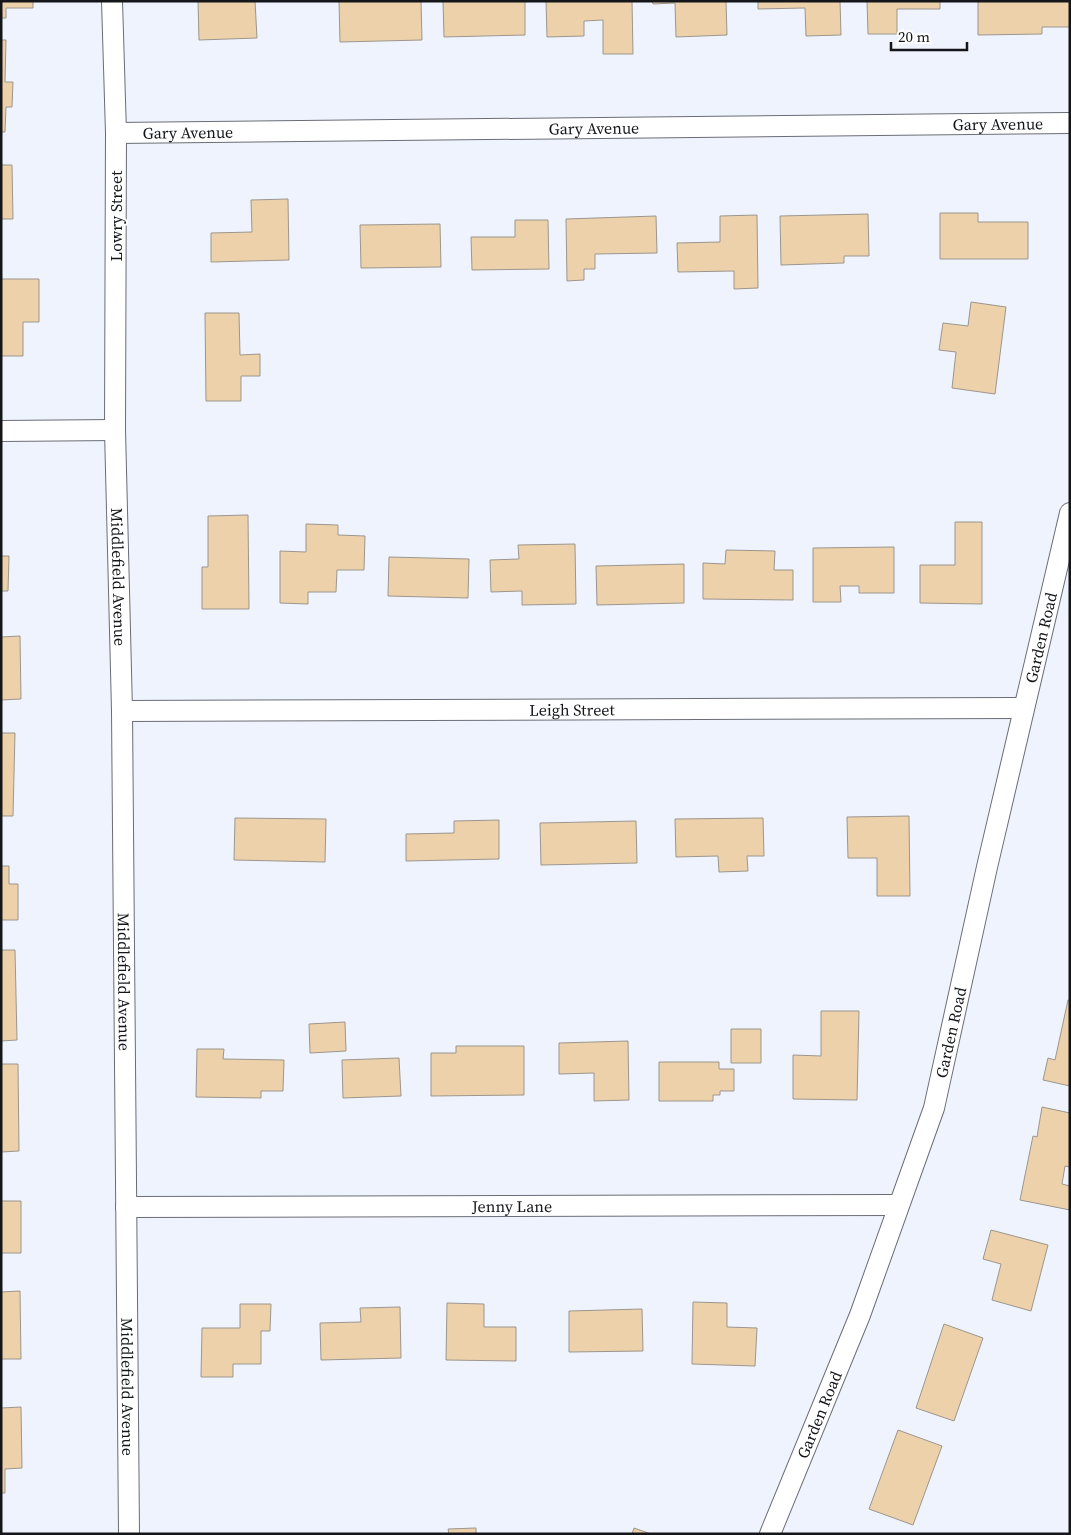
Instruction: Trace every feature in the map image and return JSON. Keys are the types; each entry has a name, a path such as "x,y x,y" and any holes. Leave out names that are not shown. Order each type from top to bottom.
{"street":[{"name":"Lowry Street","path":"112,1 116,133 116,430"},
{"name":"Gary Avenue","path":"116,133 1070,123"},
{"path":"1,431 116,430"},
{"name":"Middlefield Avenue","path":"116,430 122,711 129,1534"},
{"name":"Garden Road","path":"770,1534 860,1315 897,1205 934,1108 1023,708 1070,513"},
{"name":"Leigh Street","path":"122,711 1023,708"},
{"name":"Jenny Lane","path":"126,1207 897,1205"}],"building":[{"path":"1,1 33,1 33,8 6,8 6,18 1,18"},
{"path":"198,1 255,1 257,38 199,40"},
{"path":"339,1 421,1 422,40 340,42"},
{"path":"443,1 525,1 525,35 444,37"},
{"path":"546,1 632,1 633,54 603,54 603,20 584,21 584,36 547,37"},
{"path":"652,1 726,1 727,35 676,37 675,3 653,4"},
{"path":"758,1 840,1 841,35 806,36 805,8 758,9"},
{"path":"867,1 940,1 940,9 897,9 897,34 868,34"},
{"path":"978,1 1070,1 1070,27 1042,27 1042,34 978,35"},
{"path":"1,40 6,40 5,82 13,82 12,107 6,107 5,132 1,132"},
{"path":"1,165 12,165 13,219 1,219"},
{"path":"288,199 289,260 211,262 211,233 252,232 251,200"},
{"path":"940,213 978,213 978,222 1028,222 1028,259 940,259"},
{"path":"868,214 869,256 844,256 844,263 781,265 780,216"},
{"path":"757,215 758,288 734,289 734,271 678,272 677,243 720,242 720,216"},
{"path":"656,216 657,253 595,254 595,269 584,269 584,280 567,281 566,219"},
{"path":"515,220 548,220 549,269 472,270 471,237 515,237"},
{"path":"440,224 441,267 361,268 360,225"},
{"path":"1,279 39,279 39,322 23,322 23,356 1,356"},
{"path":"971,302 1006,307 995,394 952,388 956,352 939,350 943,323 968,326"},
{"path":"205,313 239,313 240,355 260,354 260,376 241,376 241,401 206,401"},
{"path":"248,515 249,609 202,609 202,567 208,567 208,516"},
{"path":"955,522 982,522 982,604 920,603 920,565 955,565"},
{"path":"306,524 338,525 338,535 365,536 364,570 337,570 336,592 308,592 308,604 280,603 280,551 306,552"},
{"path":"575,544 576,604 522,605 522,591 491,592 490,560 519,559 518,545"},
{"path":"894,547 894,593 859,593 859,586 840,586 841,602 813,602 813,548"},
{"path":"726,550 775,551 774,570 793,570 793,600 703,599 703,563 725,564"},
{"path":"1,556 9,556 8,591 1,591"},
{"path":"389,557 469,559 468,598 388,596"},
{"path":"684,564 684,603 597,605 596,566"},
{"path":"20,636 21,699 1,700 1,637"},
{"path":"1,733 15,733 13,816 1,816"},
{"path":"909,816 910,896 877,896 877,858 848,858 847,817"},
{"path":"235,818 326,819 325,862 234,860"},
{"path":"763,818 764,856 747,856 748,871 719,872 718,856 676,857 675,819"},
{"path":"499,820 499,859 406,861 406,834 454,833 454,821"},
{"path":"636,821 637,863 541,865 540,823"},
{"path":"1,866 9,866 9,884 18,884 18,920 1,920"},
{"path":"1,950 15,950 17,1040 1,1041"},
{"path":"1068,1000 1070,1000 1070,1086 1043,1080 1048,1058 1055,1060"},
{"path":"821,1011 859,1011 857,1100 793,1099 793,1055 821,1056"},
{"path":"345,1022 346,1051 310,1053 309,1024"},
{"path":"731,1029 761,1029 761,1063 731,1063"},
{"path":"628,1041 629,1100 594,1101 594,1073 559,1074 559,1043"},
{"path":"456,1046 524,1046 524,1095 431,1096 431,1053 456,1053"},
{"path":"197,1049 224,1049 223,1059 284,1060 283,1091 261,1091 261,1098 196,1097"},
{"path":"399,1058 401,1096 343,1098 342,1060"},
{"path":"659,1062 719,1062 719,1069 734,1069 734,1091 720,1091 720,1095 713,1095 713,1101 659,1101"},
{"path":"1,1064 18,1064 19,1151 1,1152"},
{"path":"1042,1107 1070,1113 1070,1167 1065,1166 1062,1184 1070,1186 1070,1210 1020,1200 1033,1136 1037,1137"},
{"path":"1,1201 21,1201 21,1253 1,1253"},
{"path":"991,1230 1048,1245 1031,1311 992,1300 1001,1264 983,1259"},
{"path":"20,1291 21,1359 1,1359 1,1292"},
{"path":"693,1302 727,1303 727,1327 757,1328 755,1366 692,1364"},
{"path":"447,1303 484,1304 484,1327 516,1327 516,1361 446,1360"},
{"path":"240,1304 271,1304 270,1331 261,1331 261,1364 233,1364 233,1377 201,1377 202,1328 240,1328"},
{"path":"400,1307 401,1358 321,1360 320,1323 361,1322 360,1308"},
{"path":"642,1309 643,1351 569,1352 569,1311"},
{"path":"944,1324 983,1338 954,1421 916,1408"},
{"path":"21,1407 22,1468 5,1469 5,1493 1,1493 1,1408"},
{"path":"898,1430 942,1446 913,1525 869,1509"},
{"path":"476,1528 476,1534 449,1534 448,1529"},
{"path":"634,1528 651,1534 632,1534"}]}
